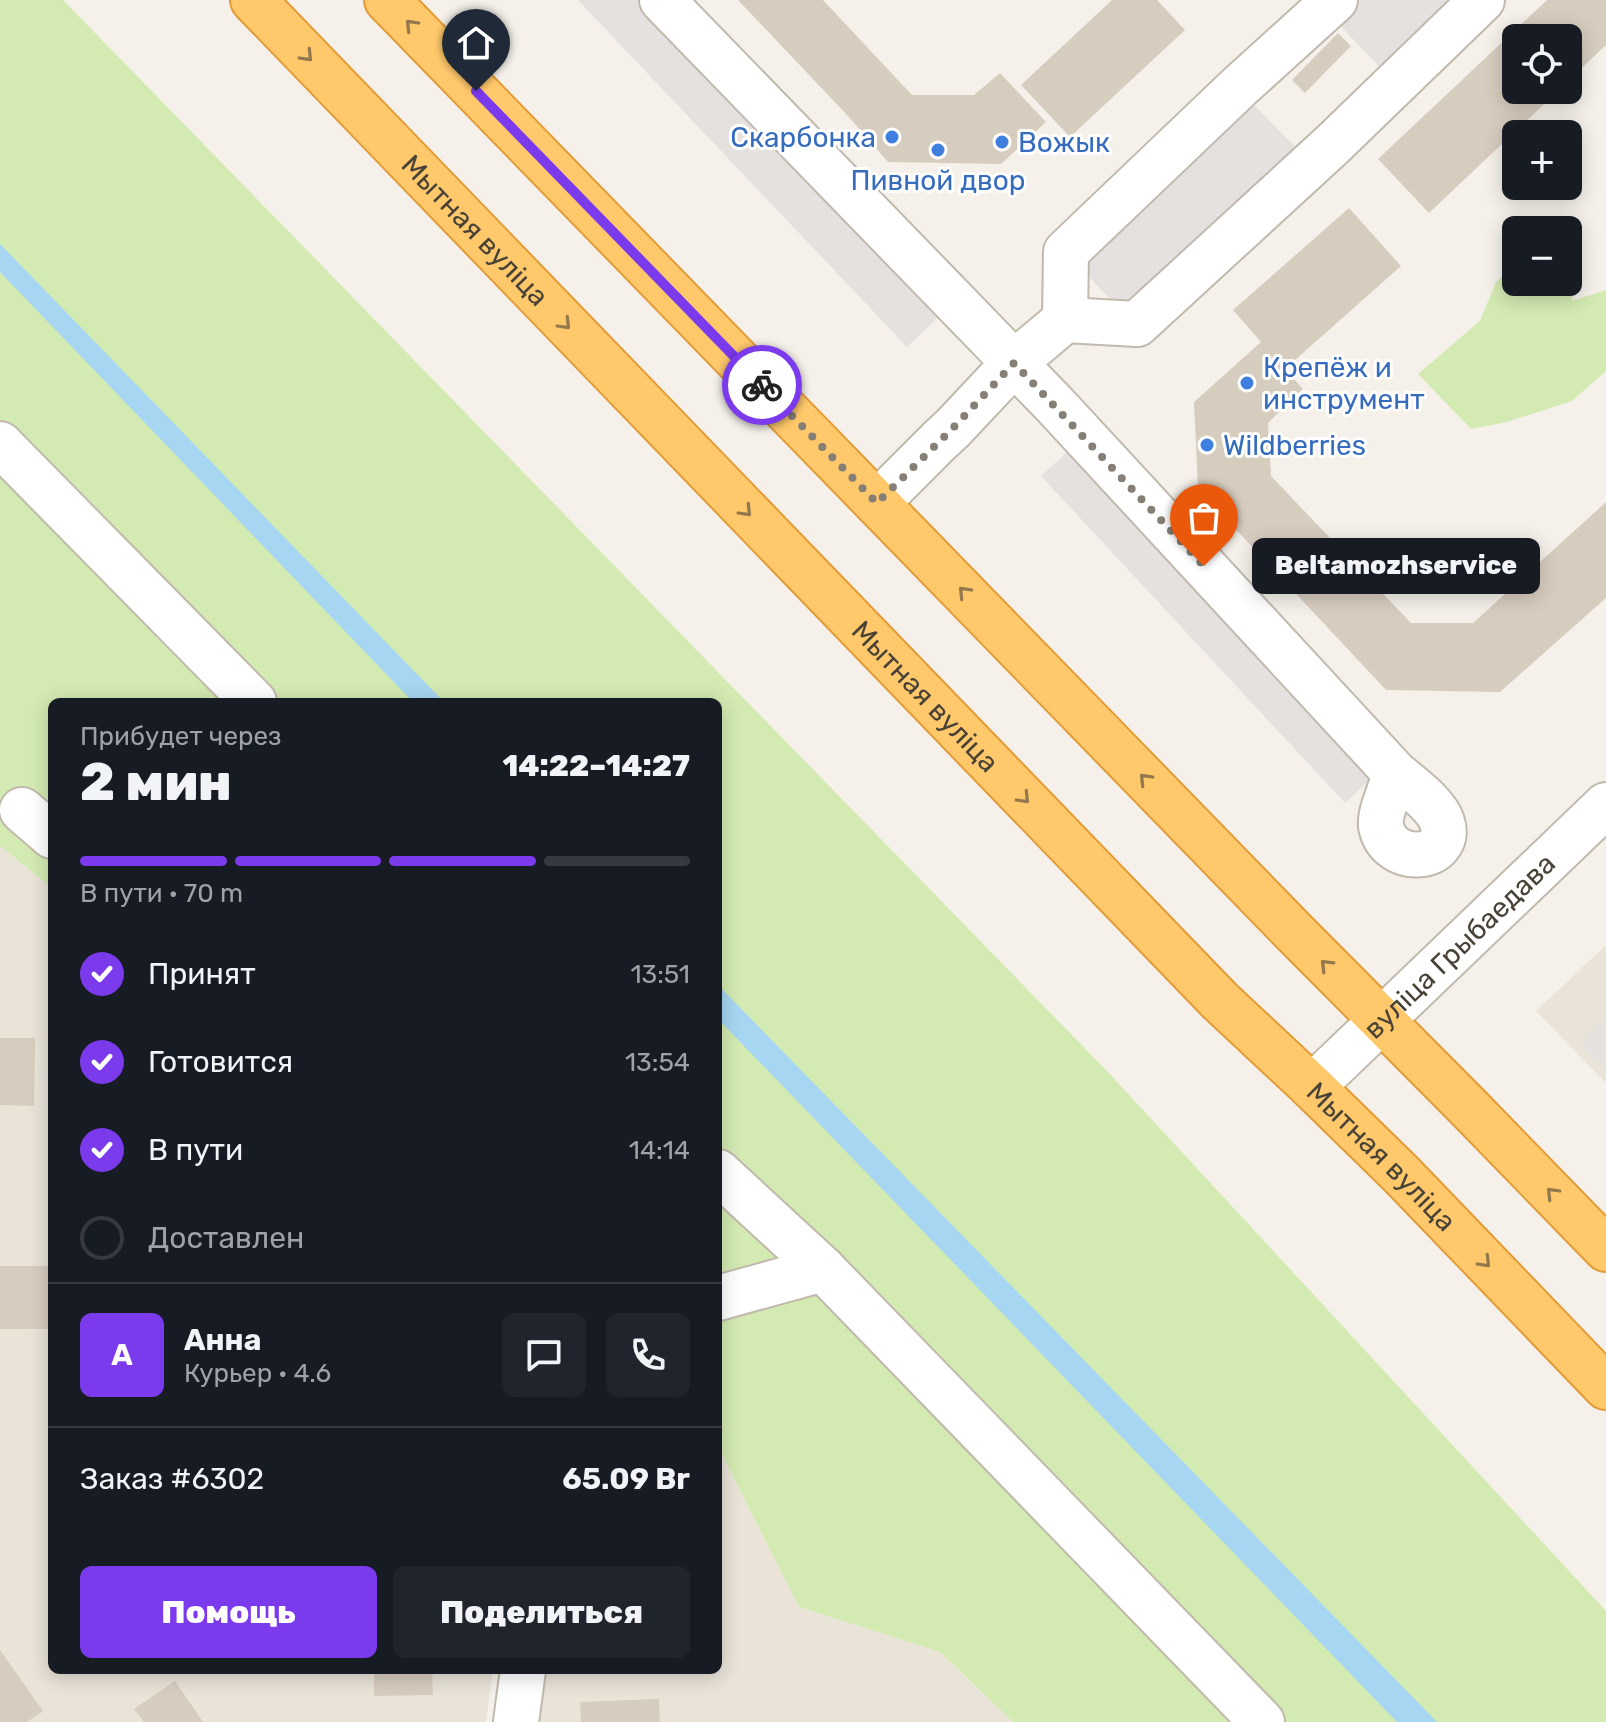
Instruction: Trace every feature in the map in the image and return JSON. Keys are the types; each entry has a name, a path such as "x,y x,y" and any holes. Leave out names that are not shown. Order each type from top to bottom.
{"highway":[{"name":"Мытная вуліца","path":"253,0 1220,1001 1401,1174 1606,1387"},
{"path":"387,0 1606,1249"}],"street":[{"path":"662,0 1014,363 1395,773"},
{"path":"1065,320 1066,252 1335,0"},
{"path":"877,503 1014,363 1065,320 1137,324 1332,145 1482,0"},
{"path":"0,444 250,698"},
{"name":"вуліца Грыбаедава","path":"1312,1087 1606,805"},
{"path":"722,1176 823,1269 1262,1722"},
{"path":"722,1297 823,1269"},
{"path":"516,1722 522,1674"}],"shaded area":[{"path":"578,0 647,0 944,312 907,347"},
{"path":"1348,0 1468,0 1387,75 1331,16"},
{"path":"1247,98 1304,156 1131,321 1075,262"},
{"path":"1075,445 1379,771 1345,803 1041,476"},
{"path":"0,846 48,885 48,1674 492,1674 486,1722 0,1722"},
{"path":"1606,945 1606,1083 1536,1011"},
{"path":"1606,1017 1606,1069 1580,1043"},
{"path":"722,1455 799,1607 940,1652 1013,1722 536,1722 542,1674 722,1674"}],"green space":[{"path":"0,0 63,0 1106,1070 1606,1611 1606,1722 1013,1722 940,1652 799,1607 722,1455 722,698 48,698 48,885 0,846"},
{"path":"1502,276 1502,296 1573,296 1572,301 1606,290 1606,371 1572,401 1507,422 1471,429 1418,374 1480,321 1496,282"}],"water":[{"path":"0,244 440,698 409,698 0,272"},
{"path":"722,989 1437,1722 1397,1722 722,1023"}],"building":[{"path":"738,0 823,0 912,95 974,95 1000,73 1046,122 1001,164 888,162"},
{"path":"1112,0 1157,0 1185,30 1070,137 1021,85"},
{"path":"1547,0 1606,0 1606,45 1582,68 1582,24 1521,24"},
{"path":"1338,33 1351,46 1305,93 1292,80"},
{"path":"1502,42 1502,104 1544,104 1527,120 1502,120 1502,144 1429,213 1378,159"},
{"path":"1349,208 1401,266 1285,369 1303,389 1268,423 1271,476 1411,623 1473,623 1606,502 1606,598 1500,692 1386,690 1198,489 1194,402 1261,342 1233,310"},
{"path":"0,1038 35,1038 34,1106 0,1105"},
{"path":"0,1266 48,1266 48,1329 0,1329"},
{"path":"0,1650 43,1711 27,1722 0,1722"},
{"path":"374,1674 432,1674 433,1695 374,1696"},
{"path":"175,1681 203,1722 144,1722 134,1709"},
{"path":"659,1699 660,1722 581,1722 580,1702"}],"way so far":[{"path":"762,385 877,503 1014,363 1204,566"}],"place":[{"name":"Скарбонка","path":"892,137"},
{"name":"Вожык","path":"1002,142"},
{"name":"Пивной двор","path":"938,150"},
{"name":"Крепёж и инструмент","path":"1247,383"},
{"name":"Wildberries","path":"1207,445"},
{"name":"Beltamozhservice","path":"1204,566"}],"route":[{"path":"476,91 762,385"}]}
